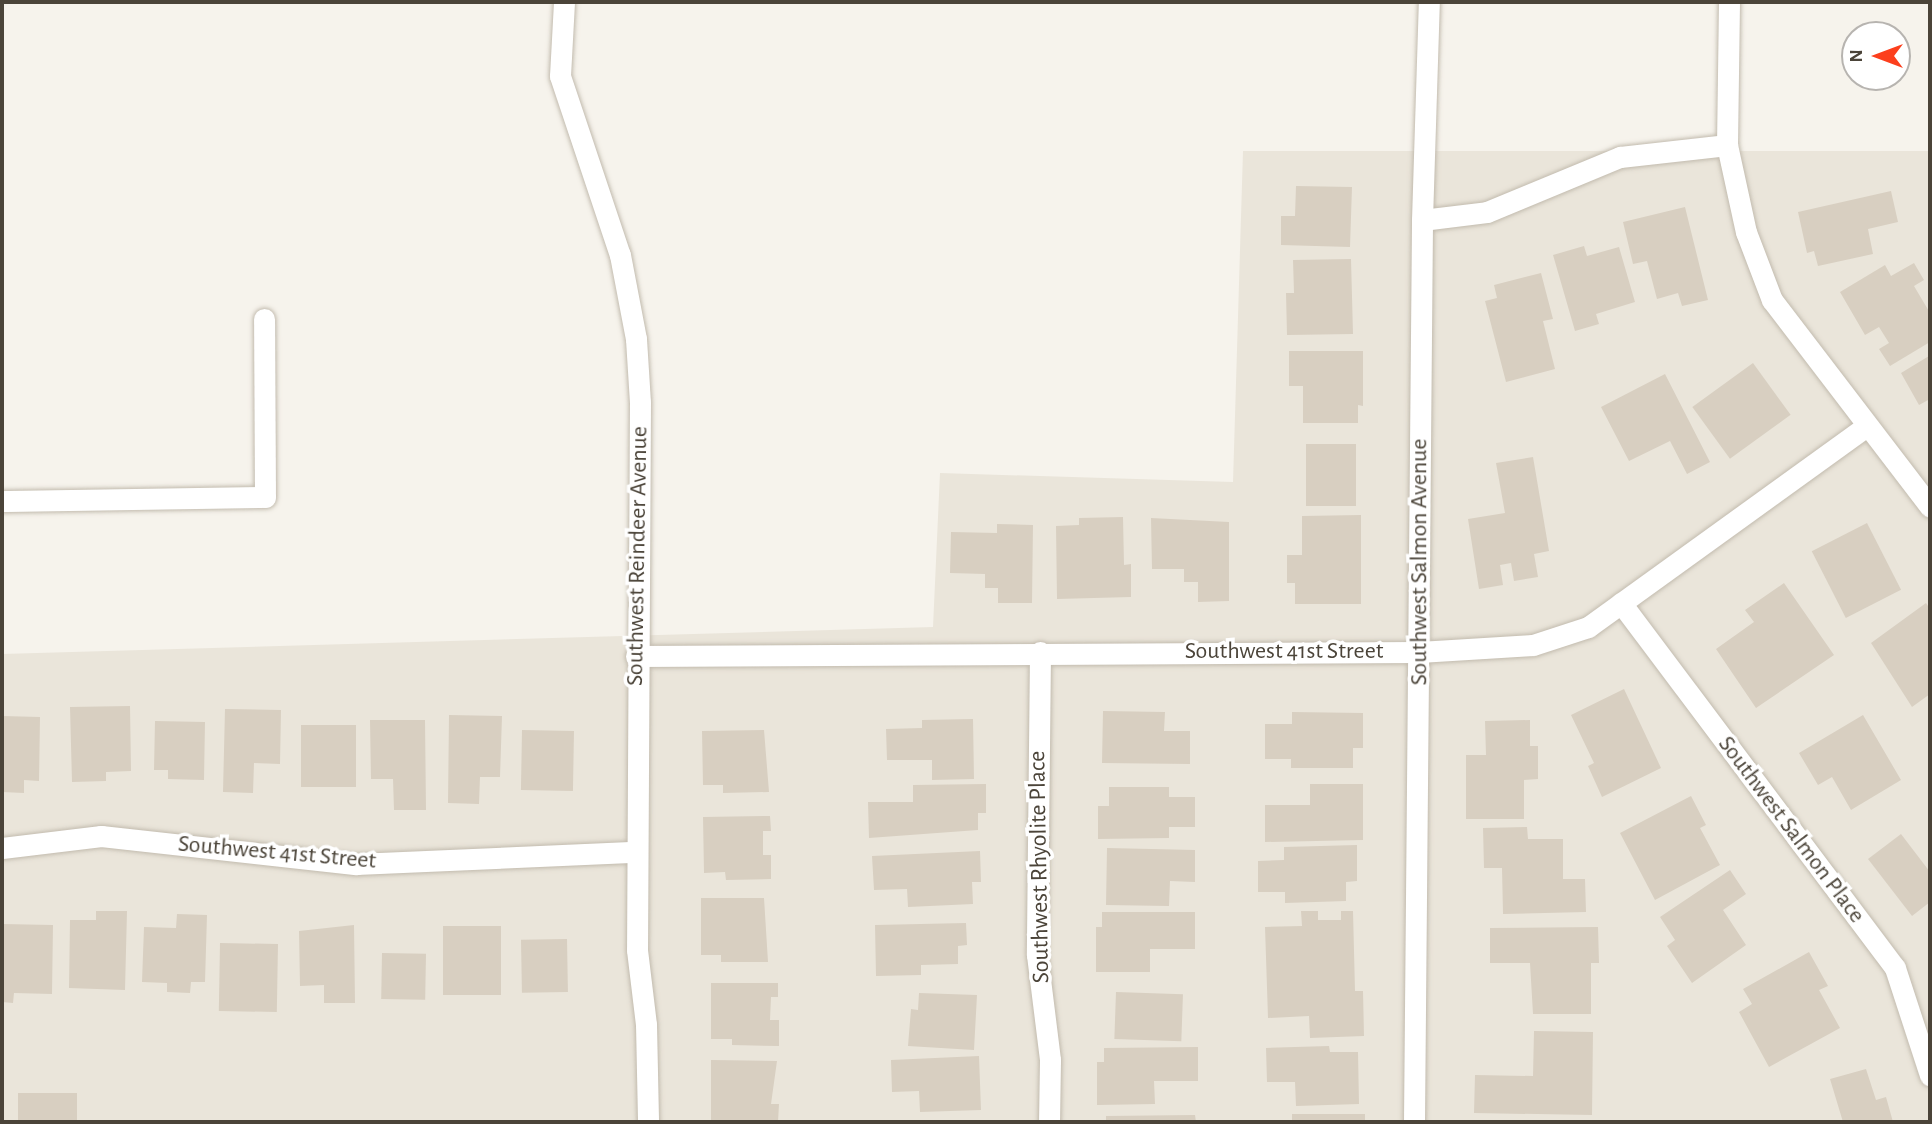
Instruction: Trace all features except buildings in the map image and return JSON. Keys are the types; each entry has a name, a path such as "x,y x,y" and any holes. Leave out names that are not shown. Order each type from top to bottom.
{"street":[{"name":"Southwest Reindeer Avenue","path":"564,2 560,76 620,255 636,340 640,402 636,656 636,950 646,1024 648,1122"},
{"name":"Southwest Salmon Avenue","path":"1414,1122 1422,220 1429,2"},
{"path":"1729,2 1727,145 1746,232 1772,300 1865,427 1930,507"},
{"path":"1422,220 1487,212 1620,157 1727,145"},
{"path":"2,501 265,497 264,318"},
{"name":"Southwest 41st Street","path":"636,656 1419,652 1533,645 1588,627 1865,427"},
{"name":"Southwest Salmon Place","path":"1621,603 1895,968 1930,1075"},
{"name":"Southwest Rhyolite Place","path":"1040,652 1037,956 1050,1060 1049,1122"},
{"name":"Southwest 41st Street","path":"2,848 101,836 356,864 636,852"}],"shaded area":[{"path":"1243,151 1930,151 1930,1122 2,1122 2,654 933,627 940,473 1233,482"}]}
